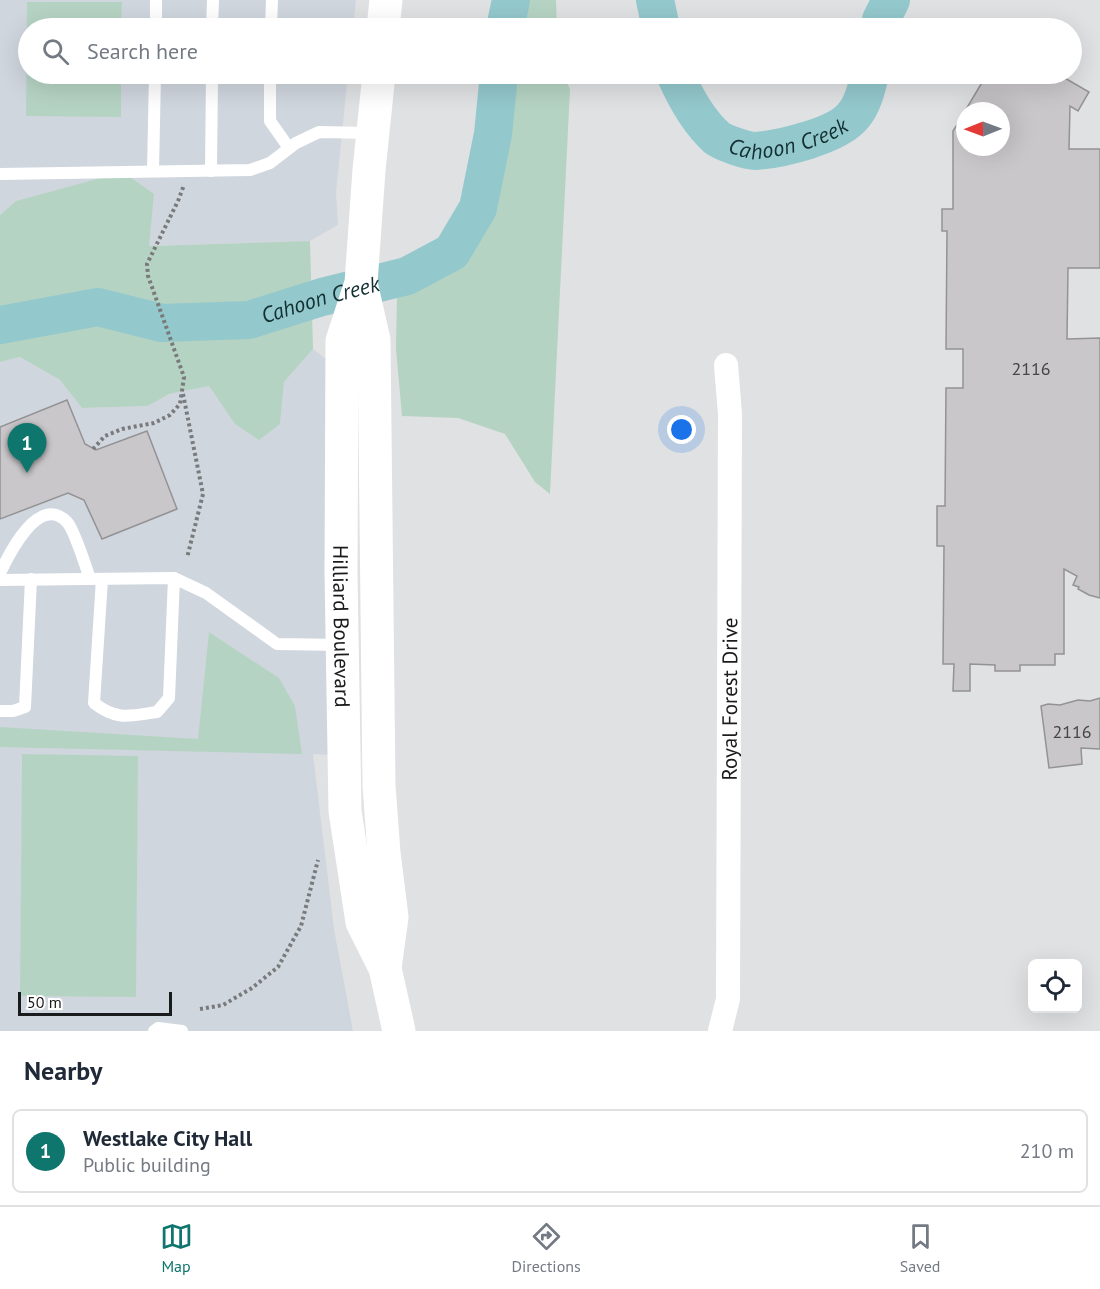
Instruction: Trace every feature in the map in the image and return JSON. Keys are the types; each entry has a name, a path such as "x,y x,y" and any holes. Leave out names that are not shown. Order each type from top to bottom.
{"main road":[{"path":"384,18 386,0"},
{"name":"Hilliard Boulevard","path":"378,84 365,217 357,335 359,644 345,811 362,922 385,968 399,1031"}],"street":[{"name":"Royal Forest Drive","path":"720,1031 728,999 730,414 726,365"}],"lane":[{"path":"156,0 156,18"},
{"path":"212,18 213,0"},
{"path":"272,0 272,18"},
{"path":"153,171 155,84"},
{"path":"211,171 212,84"},
{"path":"270,84 270,121 290,148"},
{"path":"0,174 250,170 270,163 290,148 319,132 373,133"},
{"path":"0,573 13,546 30,524 43,516 56,515 68,523 96,579 94,703 107,712 127,716 157,712 169,698 174,578"},
{"path":"0,580 174,578 206,594 277,644 359,644"},
{"path":"0,711 13,711 25,707 31,579"},
{"path":"154,1031 159,1029 182,1031"}],"path":[{"path":"93,449 105,436 122,429 154,423 170,415 180,404 184,377 148,276 147,264 178,201 186,171"},
{"path":"183,394 203,494 187,558"},
{"path":"200,1009 223,1005 252,988 278,967 301,926 318,860"}],"shaded area":[{"path":"0,0 356,0 354,18 18,18 18,84 347,84 336,193 338,225 310,241 148,246 154,194 16,201 0,215"},
{"path":"313,349 331,363 330,755 313,754 334,929 353,1031 0,1031 0,362 20,357 60,380 82,408 148,406 169,394 209,386 235,424 280,424 284,382"}],"green space":[{"path":"511,0 556,0 557,18 507,18"},
{"path":"27,2 122,2 121,18 27,18"},
{"path":"26,84 121,84 121,117 26,116"},
{"path":"498,84 568,84 570,89 550,494 535,482 505,434 458,418 402,416 396,349 397,293 407,276 452,252 478,208 493,134"},
{"path":"123,172 154,194 149,246 310,241 313,349 284,382 280,424 259,440 235,424 209,386 169,394 148,406 82,408 60,380 20,357 0,362 0,215 16,201"},
{"path":"209,632 279,678 295,706 302,754 0,747 0,727 198,739"},
{"path":"22,754 138,756 136,997 20,996"}],"building":[{"path":"981,84 1075,84 1089,92 1078,111 1070,106 1069,149 1100,149 1100,268 1068,268 1067,339 1100,338 1100,598 1089,595 1073,585 1077,576 1064,569 1064,654 1055,654 1055,665 1020,665 1020,671 995,671 995,665 970,664 970,691 953,691 954,664 943,664 944,546 937,546 937,506 945,506 946,388 963,388 963,349 946,349 947,231 942,231 942,209 953,209 953,131 956,126 956,156 1010,156 1010,102 970,102"},
{"path":"67,400 85,444 96,450 147,431 177,509 102,539 84,500 68,493 0,519 0,427"},
{"path":"1100,698 1100,749 1081,748 1082,764 1049,768 1041,706"}],"waterway":[{"name":"Cahoon Creek","path":"507,18 511,0"},
{"name":"Cahoon Creek","path":"655,0 659,18"},
{"name":"Cahoon Creek","path":"882,18 891,0"},
{"name":"Cahoon Creek","path":"0,325 98,307 162,323 249,320 322,297 407,276 452,252 478,208 493,134 498,84"},
{"name":"Cahoon Creek","path":"680,84 704,124 717,138 756,151 779,148 835,130 853,116 864,96 867,84"}],"place":[{"name":"Westlake City Hall","path":"27,473"}]}
